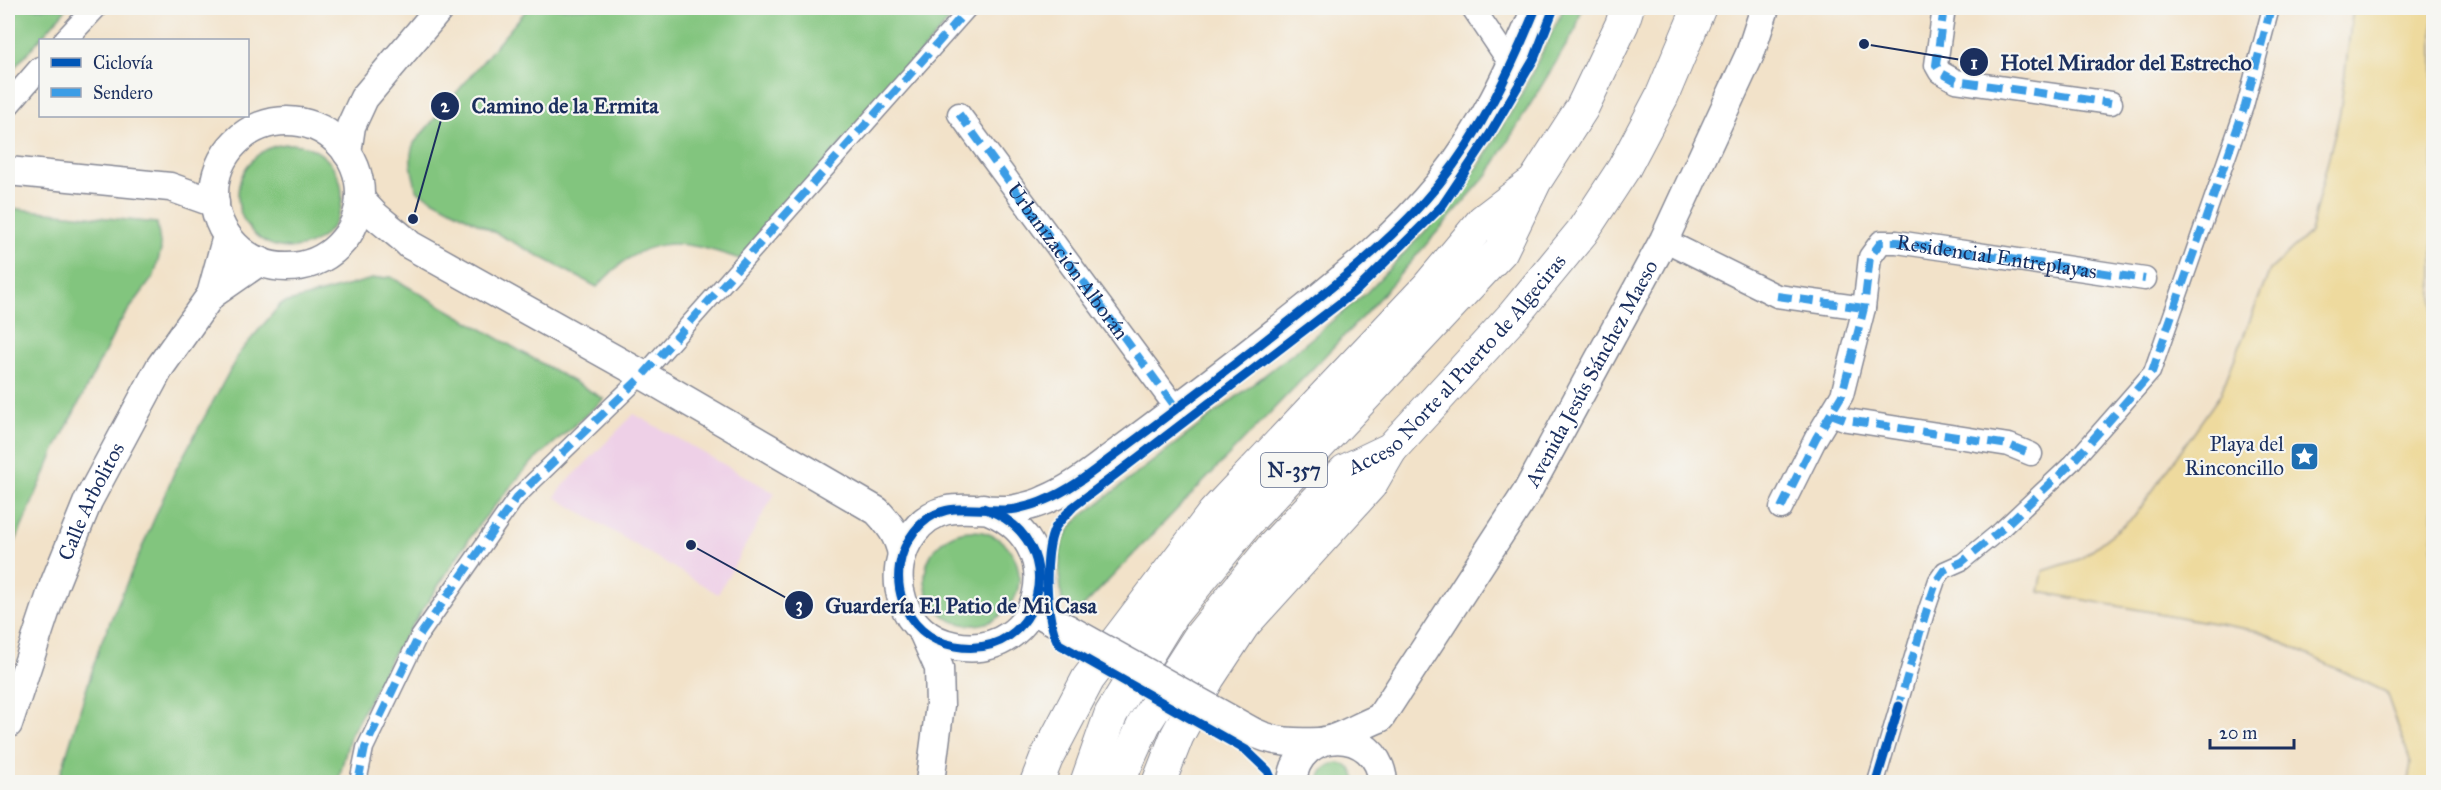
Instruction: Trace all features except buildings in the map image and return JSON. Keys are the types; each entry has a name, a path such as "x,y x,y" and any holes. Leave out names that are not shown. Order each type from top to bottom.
{"highway":[{"name":"Acceso Norte al Puerto de Algeciras","path":"1087,783 1111,714 1172,614 1245,524 1501,251 1535,181 1582,108 1622,24 1627,8"},
{"name":"Acceso Norte al Puerto de Algeciras","path":"1118,783 1144,724 1199,638 1272,548 1345,471 1391,449 1513,316 1582,232 1624,168 1662,96 1699,8"},
{"path":"1037,783 1088,679 1214,513 1428,287 1483,221 1535,181"},
{"path":"1159,783 1177,736 1208,678 1243,626 1370,485 1391,449"}],"street":[{"path":"66,39 95,8"},
{"path":"305,124 345,113 364,98 440,8"},
{"path":"358,783 365,748 418,638 516,498 643,375 969,8"},
{"path":"1473,8 1512,66"},
{"path":"877,511 896,515 934,516 966,507 1015,509 1046,500 1079,482 1177,409 1352,272 1394,233 1440,183 1479,125 1512,66 1536,8"},
{"name":"Avenida Jesús Sánchez Maeso","path":"1380,718 1527,492 1664,240 1750,54 1765,8"},
{"path":"1944,8 1936,65 1940,72 1948,78 1972,84 2110,103"},
{"path":"1876,783 1937,580 1944,570 1962,562 2001,530 2072,462 2152,372 2245,106 2271,8"},
{"path":"8,105 39,69"},
{"path":"347,153 351,126 364,98"},
{"name":"Urbanización Alborán","path":"959,114 1177,409"},
{"path":"287,122 305,124 321,130 336,140 347,153 356,169 360,198 356,220 336,249 321,259 304,265 287,267 270,265 239,249 227,236 219,220 215,203 215,186 219,168 227,153 253,130 270,124 287,122"},
{"path":"170,187 197,181 219,168"},
{"path":"8,171 170,187 215,203"},
{"path":"360,198 368,210 410,244 643,375 877,511 891,525 898,538 902,554"},
{"name":"Calle Arbolitos","path":"8,723 54,585 88,501 160,368 211,295 227,236"},
{"path":"347,236 381,237 410,244"},
{"path":"1664,240 1777,296 1864,308"},
{"name":"Residencial Entreplayas","path":"1781,508 1816,438 1842,396 1864,308 1870,257 1877,245 1888,241 2145,279"},
{"name":"Calle Arbolitos","path":"211,295 261,261"},
{"path":"1831,414 1847,420 2009,445 2031,454"},
{"path":"934,516 913,532 902,554 898,571 898,588 903,604 911,619 923,632 937,641 970,648 987,646 1017,629 1031,609 1039,584 1034,551 1026,536 1000,514 983,508"},
{"path":"1031,609 1260,736 1290,744 1347,740 1361,745 1372,754 1381,774"},
{"path":"923,632 939,668 940,695 930,783"},
{"path":"1291,783 1298,761 1307,750 1326,740 1351,733 1367,722 1380,718 1384,729 1381,774"},
{"path":"1260,736 1284,768 1291,783"}],"shaded area":[{"path":"634,414 775,493 718,594 555,497"}],"green space":[{"path":"8,8 67,8 39,39 8,75"},
{"path":"528,8 960,8 740,259 697,247 679,244 662,245 646,249 631,257 597,287 417,191 414,179 411,161 414,143"},
{"path":"1564,8 1582,8 1576,29 1488,174 1366,313 1080,610 1062,601 1060,557 1070,528 1078,519 1301,347 1367,292 1430,226 1480,164 1521,95"},
{"path":"290,144 310,148 327,159 338,176 342,196 338,216 327,233 310,244 290,248 270,244 253,233 242,216 238,196 242,176 253,159 270,148"},
{"path":"8,208 157,223 161,250 154,276 120,322 54,452 8,559"},
{"path":"391,277 604,399 528,466 477,527 392,656 350,736 338,782 58,782 100,645 174,473 240,352 281,304 372,279"},
{"path":"972,531 990,535 1005,545 1015,560 1019,578 1015,596 1005,611 990,621 972,625 954,621 939,611 929,596 925,578 929,560 939,545 954,535"},
{"path":"1339,763 1351,770 1356,782 1319,782 1325,769"}],"sand":[{"name":"Playa del Rinconcillo","path":"2353,8 2433,8 2433,782 2408,782 2411,763 2386,692 2258,631 2039,592 2043,571 2080,559 2134,517 2220,395 2270,270 2310,233 2340,112"}],"marked path":[{"path":"358,782 365,748 418,638 516,498 643,375 969,8"},
{"path":"1944,8 1936,65 1940,72 1956,81 2111,103"},
{"path":"1897,711 1927,609 1937,580 1944,570 1962,562 2001,530 2072,463 2152,372 2245,106 2271,8"},
{"path":"959,114 1177,409"},
{"path":"1781,508 1816,438 1842,395 1864,308 1870,257 1881,242 1897,242 2145,279"},
{"path":"1777,296 1864,308"},
{"path":"1831,414 1847,420 2009,445 2031,454"}],"cycle path":[{"path":"983,508 1012,524 1030,545 1038,570 1037,595 1027,618 1009,636 985,646 955,646 937,640 922,630 910,617 903,601 899,584 899,566 904,548 914,532 925,520 937,513 962,509 976,509 989,510 1016,509 1042,501 1072,486 1226,371 1356,267 1424,202 1469,143 1494,99 1536,8"},
{"path":"1273,782 1268,771 1246,750 1059,644 1054,634 1048,604 1047,569 1051,539 1055,528 1073,507 1357,290 1442,206 1490,134 1534,59 1554,8"},
{"path":"1876,782 1899,706"}],"place":[{"name":"Hotel Mirador del Estrecho","path":"1864,44"},
{"name":"Camino de la Ermita","path":"413,219"},
{"name":"Playa del Rinconcillo","path":"2305,456"},
{"name":"Guardería El Patio de Mi Casa","path":"691,545"}]}
